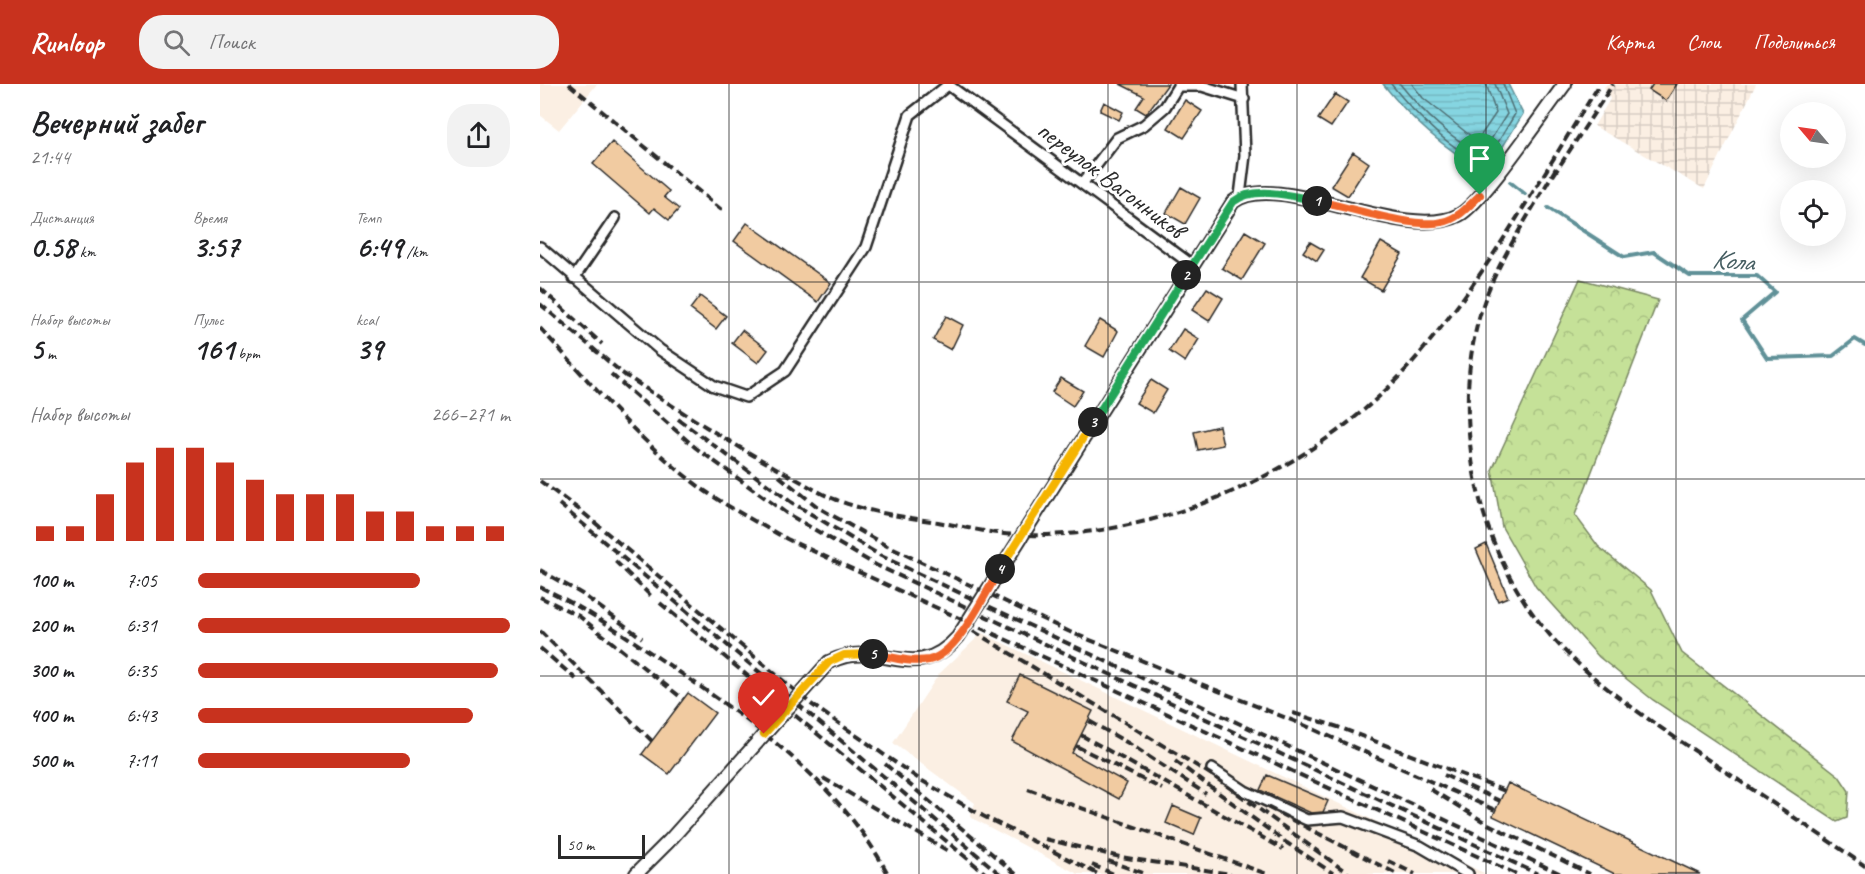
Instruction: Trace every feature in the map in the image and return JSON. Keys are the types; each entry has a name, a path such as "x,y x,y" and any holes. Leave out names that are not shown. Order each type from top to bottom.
{"street":[{"path":"1240,196 1245,155 1242,84"},
{"path":"636,874 669,842 829,662 844,655 861,653 930,660 944,653 958,638 1192,266 1233,202 1240,196 1257,192 1312,200 1417,222 1442,222 1461,214 1480,195 1564,84"},
{"path":"540,248 660,350 714,386 746,397 785,371 866,247 910,115 948,85"},
{"name":"переулок Вагонников","path":"948,85 1192,266"},
{"path":"1082,184 1117,138 1144,125 1165,107 1178,86 1202,86 1244,99"},
{"path":"574,279 615,218"},
{"path":"1212,769 1245,791 1307,820 1343,817 1420,846 1468,874"}],"shaded area":[{"path":"540,84 597,84 559,130 540,115"},
{"path":"1607,84 1756,84 1704,189 1594,126 1610,99 1604,87"},
{"path":"982,633 1486,874 1078,874 970,817 975,803 893,743 939,674"}],"green space":[{"path":"1580,279 1658,300 1575,515 1598,546 1651,590 1682,653 1839,776 1849,791 1847,818 1837,822 1653,700 1599,657 1536,587 1502,527 1492,470"}],"water":[{"path":"1383,84 1508,84 1523,114 1499,153 1480,168 1452,151 1427,131"}],"building":[{"path":"1120,84 1168,84 1146,114 1136,108 1144,96"},
{"path":"1653,84 1677,84 1666,101 1649,90"},
{"path":"1335,94 1348,102 1331,127 1318,119"},
{"path":"1185,100 1202,111 1184,138 1168,128"},
{"path":"1104,102 1123,112 1119,120 1100,111"},
{"path":"612,142 669,191 664,197 679,209 669,220 654,208 650,213 593,164"},
{"path":"1353,152 1369,163 1348,196 1331,186"},
{"path":"1181,187 1200,198 1185,224 1166,213"},
{"path":"747,223 831,283 818,302 734,241"},
{"path":"1245,231 1265,243 1242,280 1222,268"},
{"path":"1310,242 1324,250 1317,261 1303,252"},
{"path":"1381,242 1402,254 1381,290 1360,278"},
{"path":"1207,288 1223,298 1209,321 1192,310"},
{"path":"700,296 726,316 716,329 690,309"},
{"path":"946,316 963,325 951,350 933,340"},
{"path":"1100,320 1118,331 1104,357 1085,346"},
{"path":"1183,329 1199,339 1185,362 1169,351"},
{"path":"742,330 768,350 758,363 732,343"},
{"path":"1061,378 1083,391 1073,406 1052,392"},
{"path":"1151,380 1167,390 1153,413 1136,403"},
{"path":"1219,426 1223,445 1198,450 1194,432"},
{"path":"1486,544 1508,597 1498,601 1476,549"},
{"path":"1020,675 1093,711 1072,753 1127,783 1119,799 1012,741 1028,711 1007,701"},
{"path":"688,693 715,713 669,774 642,754"},
{"path":"1267,775 1328,801 1323,812 1311,813 1260,790"},
{"path":"1508,783 1700,874 1615,874 1493,816"},
{"path":"1173,806 1201,818 1194,835 1166,823"}],"waterway":[{"name":"Кола","path":"1485,159 1490,170"},
{"name":"Кола","path":"1510,182 1525,194"},
{"name":"Кола","path":"1548,208 1624,257 1654,252 1690,276 1757,276 1775,292 1742,320 1767,358 1833,356 1855,339 1865,345"}],"railway":[{"path":"569,84 724,212"},
{"path":"622,373 725,439 824,495 874,511 1012,535 1076,533 1129,525 1182,511 1233,491 1282,466 1329,437 1371,404 1408,367 1436,334 1486,265 1600,84"},
{"path":"1553,176 1613,84"},
{"path":"1556,168 1511,244 1488,291 1476,330 1469,370 1469,432 1475,478 1489,531 1500,556 1512,581 1542,626 1590,674 1658,726 1865,866"},
{"path":"540,288 602,344"},
{"path":"540,304 627,377"},
{"path":"540,328 662,457 708,493 787,539 1516,874"},
{"path":"611,374 696,448 786,513 876,565 1538,874"},
{"path":"678,419 791,502 881,556 1561,874"},
{"path":"779,476 819,508 887,546 1070,632 1304,725 1495,810"},
{"path":"540,481 581,511 811,704 919,779 983,816 1098,874"},
{"path":"559,504 1000,874"},
{"path":"615,561 651,596"},
{"path":"540,570 582,594 642,638"},
{"path":"540,587 574,604 622,634 762,732 819,782 845,811 868,841 888,874"},
{"path":"540,597 579,616 683,699"},
{"path":"660,603 986,874"},
{"path":"540,631 652,741"},
{"path":"973,631 1212,775 1349,874"},
{"path":"540,648 576,679"},
{"path":"1293,713 1338,727 1505,791"},
{"path":"1089,721 1128,743 1206,794"},
{"path":"1081,735 1283,849"},
{"path":"1076,746 1162,789"},
{"path":"1175,761 1287,843 1334,874"},
{"path":"885,764 1016,874"},
{"path":"1444,775 1500,801"},
{"path":"823,778 950,852"},
{"path":"1028,789 1267,874"},
{"path":"1430,789 1486,823 1590,874"},
{"path":"1267,807 1397,874"},
{"path":"1045,839 1120,857 1231,874"},
{"path":"1108,861 1146,874"},
{"path":"1388,861 1415,874"},
{"path":"1092,865 1114,874"}],"route":[{"path":"764,734 829,662 844,655 861,653 898,659 930,660 944,653 958,638 1192,266 1233,202 1240,196 1257,192 1312,200 1417,222 1442,222 1461,214 1480,195"}]}
